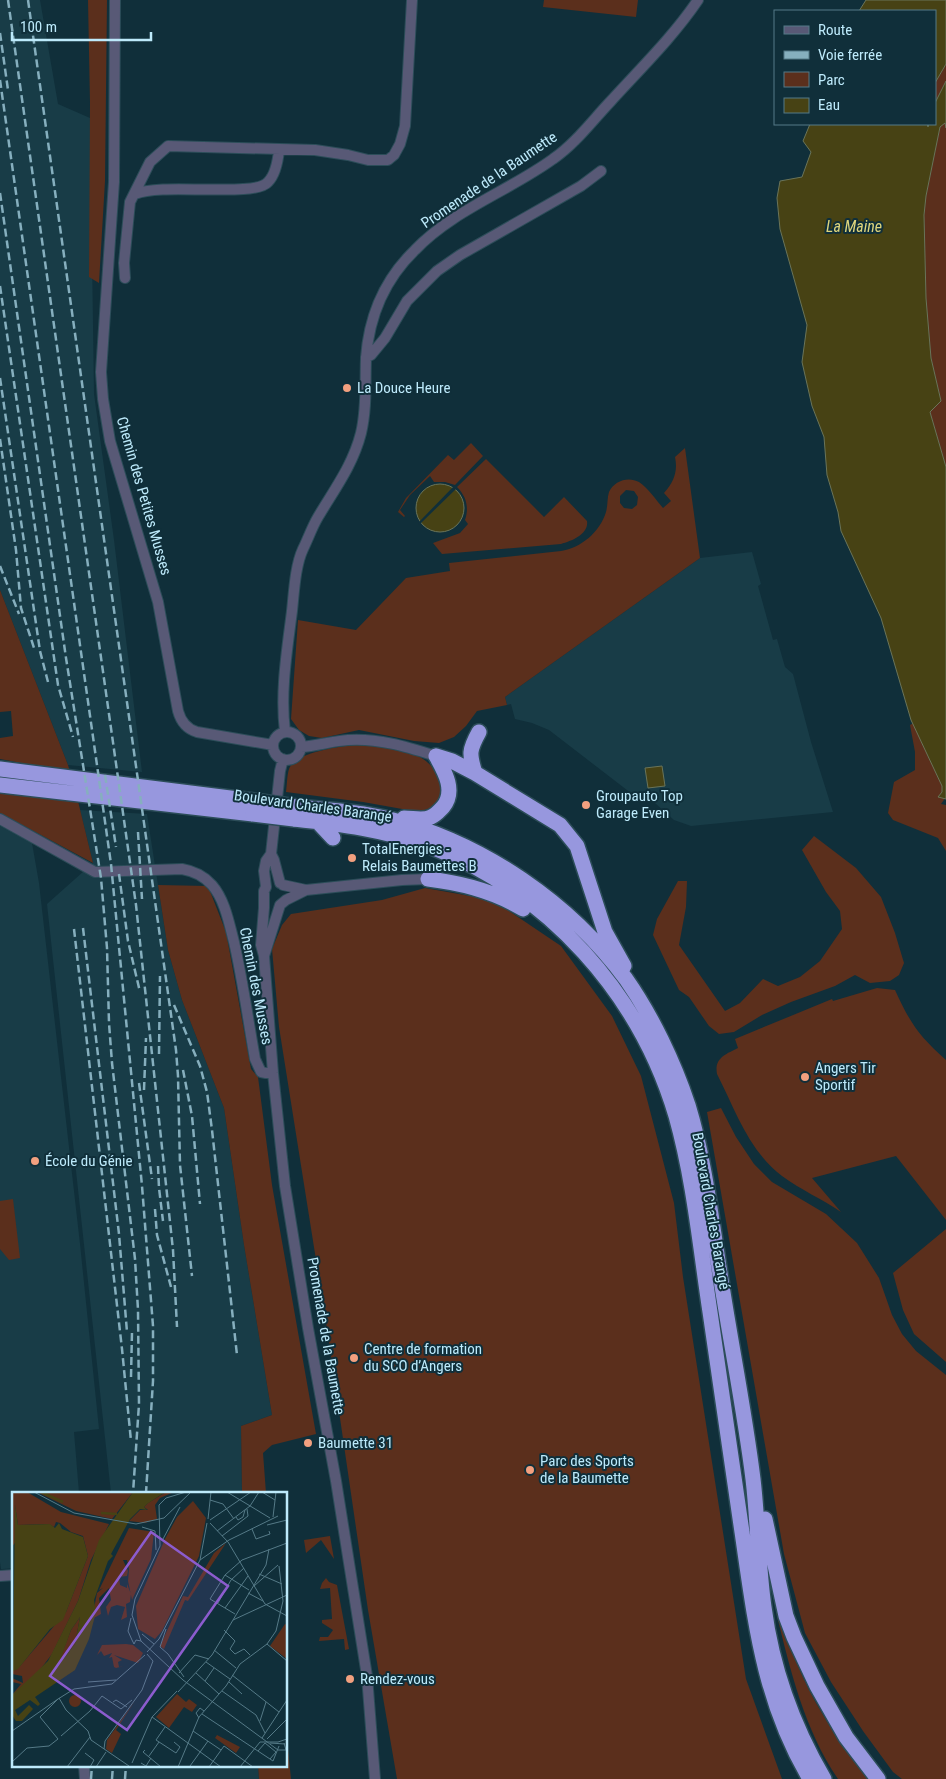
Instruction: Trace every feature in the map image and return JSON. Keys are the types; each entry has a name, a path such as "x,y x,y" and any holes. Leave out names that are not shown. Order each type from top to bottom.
{"highway":[{"path":"475,773 470,757 471,746 479,732"},
{"path":"436,756 452,761 475,773 560,825 577,846 605,932 626,968 627,982"},
{"path":"391,820 431,818 447,802 449,783 436,756"},
{"name":"Boulevard Charles Barangé","path":"0,769 254,808 391,820 451,840 518,877 549,900 604,952 627,982 652,1023 671,1060 695,1131 753,1479 764,1605 771,1642 792,1716 824,1779"},
{"name":"Boulevard Charles Barangé","path":"0,785 254,808"},
{"name":"Boulevard Charles Barangé","path":"295,813 318,822 395,835 430,846 477,869 512,890 549,918 573,940 618,993 635,1020 659,1067 686,1153 762,1657 772,1697 784,1728"},
{"path":"318,822 333,838"},
{"path":"428,879 484,890 509,900 529,913 549,918"},
{"path":"753,1479 763,1510 786,1616 794,1637 817,1686 841,1728 878,1779"},
{"path":"784,1728 784,1745 800,1779"},
{"path":"784,1728 810,1779"}],"street":[{"name":"Chemin des Petites Musses","path":"116,0 114,182 101,372 110,441 158,602 178,711 182,721 189,728 197,732 273,745"},
{"path":"125,278 124,264 130,202 150,162 168,146 315,150 348,154 368,160 388,160 394,155 400,144 405,126 412,0"},
{"name":"Promenade de la Baumette","path":"285,732 283,718 286,664 294,592 301,553 317,520 345,473 356,448 364,420 368,338 373,315 382,295 395,273 414,250 437,230 554,158 572,142 647,62 698,0"},
{"path":"135,194 142,190 182,188 246,189 261,187 268,182 278,164 279,150"},
{"path":"366,357 371,355 384,338 407,302 437,271 460,255 581,186 601,171"},
{"path":"368,338 377,340 384,338"},
{"path":"285,732 297,735 302,747 297,756 288,760 276,754 273,745 277,736 285,732"},
{"path":"302,747 320,746 347,740 372,740 400,744 436,756"},
{"name":"Promenade de la Baumette","path":"284,759 279,777 271,854 266,861 264,871 266,887 261,945 264,956 273,1073 285,1186 308,1328 336,1481 367,1676 375,1779"},
{"name":"Chemin des Musses","path":"0,819 95,872 182,869 194,872 208,880 218,892 229,920 241,976 254,1059 261,1072 266,1074 273,1073"},
{"name":"Promenade de la Baumette","path":"264,956 283,902 288,894 282,884 271,854"},
{"path":"266,887 272,883 306,890 428,879"},
{"path":"265,899 273,905 306,890"},
{"path":"84,1766 85,1779"}],"shaded area":[{"path":"0,0 40,0 58,104 90,118 94,394 142,772 68,765 0,590"},
{"path":"752,552 761,584 758,586 773,640 777,639 785,667 793,674 811,742 833,812 691,826 674,820 655,803 642,796 636,797 549,730 515,719 511,704 507,705 505,697 700,558"},
{"path":"80,810 147,814 168,950 182,1000 224,1108 272,1415 241,1426 242,1492 111,1492 47,904 93,863"},
{"name":"École du Génie","path":"0,824 32,843 39,883 99,1429 74,1432 79,1492 12,1492 12,1568 1,1569"},
{"path":"89,1766 258,1766 259,1779 89,1779"}],"green space":[{"path":"88,0 107,0 105,181 99,283 89,277 90,103"},
{"path":"544,0 638,0 636,17 543,7"},
{"path":"946,64 946,81 936,101 936,81"},
{"path":"945,122 946,467 930,412 941,401 931,358 926,298 924,215 940,127"},
{"path":"471,443 483,456 455,485 445,482 434,482 430,476 410,495 400,510 405,516 398,512 406,498 448,455 454,460"},
{"path":"685,448 700,558 505,697 507,705 477,711 466,726 454,737 439,743 414,741 359,730 322,738 309,736 299,730 291,719 298,620 356,630 406,578 450,571 449,563 561,551 576,546 589,538 599,526 606,512 609,492 618,482 630,479 639,482 663,508 671,501 664,493 674,476 676,467 675,457","holes":["626,490 634,491 638,497 637,505 632,509 624,508 620,503 620,496"]},
{"path":"486,459 544,517 564,497 587,521 587,526 583,533 575,539 561,544 442,554 433,543 460,533 468,524 465,520 466,503 457,487"},
{"path":"0,590 70,772 0,759 0,738 13,736 11,711 0,712"},
{"path":"928,715 946,797 941,804 946,805 946,851 938,838 893,820 888,813 894,782 915,770 915,752 910,725"},
{"path":"361,744 403,750 412,753 429,764 437,774 443,791 436,806 419,812 363,802 286,792 287,777 293,763 321,750"},
{"path":"0,791 63,801 78,801 93,863 0,813"},
{"path":"814,836 856,868 881,897 904,963 899,975 890,981 870,983 855,975 835,986 762,1015 734,1032 719,1034 709,1026 689,997 679,990 653,935 657,919 678,881 687,881 686,907 679,945 725,1011 740,1003 763,979 778,986 800,977 820,961 842,929 840,911 826,892 802,850"},
{"path":"158,885 208,886 226,932 251,1069 258,1077 272,1185 316,1434 272,1445 263,1453 266,1492 242,1492 241,1426 272,1415 224,1108 182,1000 168,950"},
{"name":"Parc des Sports de la Baumette","path":"425,888 493,900 561,946 612,1016 641,1076 674,1203 683,1277 746,1679 782,1779 397,1779 368,1610 327,1329 279,1027 272,949 282,925 291,914 382,900"},
{"path":"877,988 895,990 916,1028 946,1060 946,1220 896,1156 812,1178 841,1212 789,1181 770,1166 760,1154 737,1116 717,1074 719,1060 738,1048 735,1039 832,999 833,1001"},
{"path":"721,1108 736,1137 754,1164 772,1182 826,1214 857,1243 879,1278 892,1315 902,1334 916,1351 946,1375 946,1779 902,1779 893,1772 831,1682 805,1633 784,1554 707,1112"},
{"path":"13,1199 20,1258 9,1260 0,1249 0,1201"},
{"path":"946,1229 946,1362 914,1334 903,1310 893,1273"},
{"path":"330,1536 334,1559 321,1540 306,1553 304,1540"},
{"path":"326,1578 329,1582 337,1585 349,1649 345,1650 344,1639 319,1641 320,1637 328,1637 333,1630 322,1623 322,1620 332,1619 330,1588 320,1589"},
{"path":"776,1612 797,1664 815,1701 838,1738 869,1779 838,1779 826,1760 807,1719"},
{"path":"288,1749 291,1779 259,1779 258,1766 288,1766"}],"water":[{"path":"866,0 946,0 946,64 936,81 936,10 860,10"},
{"name":"La Maine","path":"946,81 946,128 945,123 940,127 924,215 926,298 931,358 941,401 930,412 946,467 946,799 938,797 942,792 942,786 911,720 881,618 841,531 838,512 827,475 824,437 812,406 802,362 807,325 780,229 777,198 780,181 802,177 811,152 803,141 810,125 927,125 928,127 929,125 936,125 936,101"},
{"path":"435,484 445,484 454,488 460,494 463,499 463,517 454,528 445,532 435,532 426,528 420,522 416,513 416,503 420,494 426,488"},
{"path":"662,766 665,786 648,788 645,768"}],"pier":[{"path":"454,486 457,488 419,525 418,523"}],"railway":[{"path":"8,0 136,905 173,1250 177,1327"},
{"path":"28,0 176,1050 180,1165 192,1276"},
{"path":"0,33 8,90"},
{"path":"0,80 111,864 142,1186 153,1326 153,1381 146,1492"},
{"path":"0,193 66,658 101,878 107,948 112,1063 135,1259 138,1310 139,1404 133,1492"},
{"path":"0,286 58,685 73,737"},
{"path":"0,378 40,651 48,682"},
{"path":"0,439 16,550 21,608 35,651"},
{"path":"0,566 19,614"},
{"path":"105,775 116,847"},
{"path":"138,832 142,899"},
{"path":"119,874 128,941 140,992"},
{"path":"83,928 119,1234 127,1332"},
{"path":"74,929 131,1441"},
{"path":"159,1054 160,976"},
{"path":"174,1005 200,1066 207,1092 237,1355"},
{"path":"144,1090 146,1038"},
{"path":"183,1070 192,1116 200,1204"},
{"path":"139,1083 152,1179"},
{"path":"158,1166 163,1221"},
{"path":"155,1209 157,1235 171,1287"},
{"path":"131,1377 132,1332"},
{"path":"91,1779 92,1766"},
{"path":"112,1779 113,1766"},
{"path":"125,1779 126,1766"}],"place":[{"name":"La Douce Heure","path":"347,388"},
{"name":"Groupauto Top Garage Even","path":"586,805"},
{"name":"TotalEnergies - Relais Baumettes B","path":"352,858"},
{"name":"Angers Tir Sportif","path":"805,1077"},
{"name":"École du Génie","path":"35,1161"},
{"name":"Centre de formation du SCO d’Angers","path":"354,1358"},
{"name":"Baumette 31","path":"308,1443"},
{"name":"Parc des Sports de la Baumette","path":"530,1470"},
{"name":"Rendez-vous","path":"350,1679"}]}
